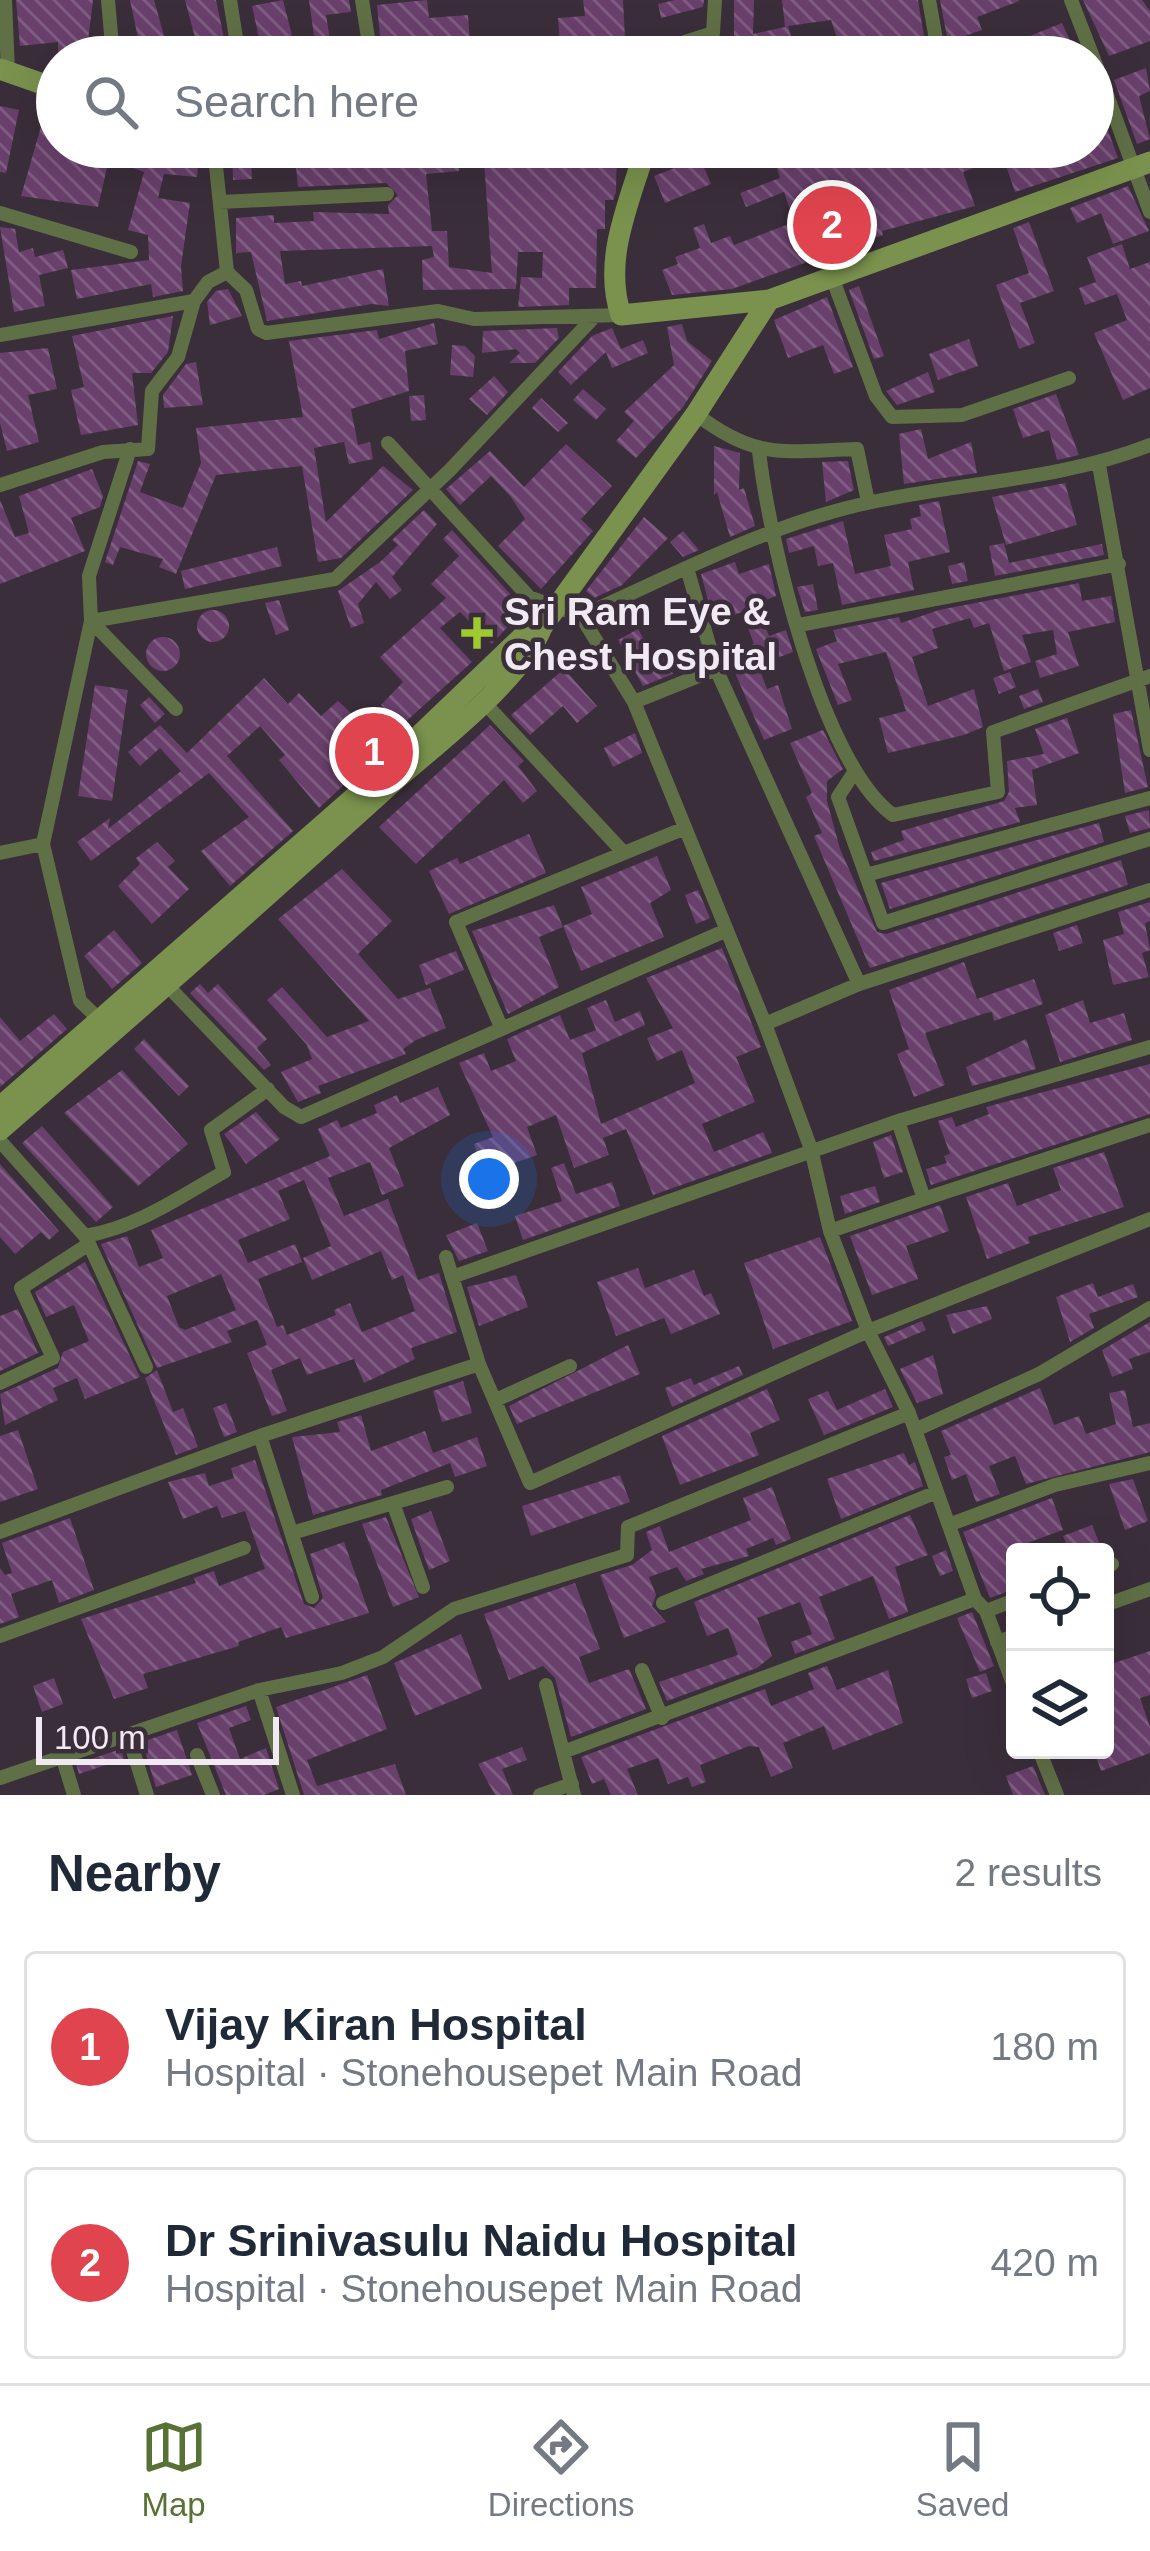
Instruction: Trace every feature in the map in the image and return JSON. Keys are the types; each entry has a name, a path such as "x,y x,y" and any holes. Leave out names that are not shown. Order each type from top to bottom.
{"main road":[{"path":"4,71 36,82"},
{"path":"640,168 616,250 613,275 621,315 769,300 1142,165"},
{"path":"442,726 482,700 533,650 542,627 696,414 769,300"},
{"path":"0,1130 16,1101 162,980 442,726 520,638 542,627"}],"street":[{"path":"4,71 5,0"},
{"path":"108,0 111,36"},
{"path":"230,0 236,36"},
{"path":"362,0 368,36"},
{"path":"704,36 713,33 715,0"},
{"path":"929,0 935,36"},
{"path":"1071,0 1085,36"},
{"path":"1114,103 1142,165 1150,212"},
{"path":"216,168 227,272 246,290 257,328 266,333 438,311 474,319 621,315"},
{"path":"220,202 387,194"},
{"path":"0,213 131,252"},
{"path":"0,485 103,452 148,449 152,391 178,358 194,301 208,282 227,272"},
{"path":"832,277 876,396 892,417 962,415 1069,378"},
{"path":"0,335 194,301"},
{"path":"91,621 335,579 431,488 595,316"},
{"path":"696,414 726,437 759,451 857,449 868,502"},
{"path":"388,443 529,597 581,616 687,568 868,502 1100,465 1150,445"},
{"path":"106,1028 80,1000 43,844 91,621 89,576 130,449"},
{"path":"759,451 771,535 853,774 869,798 893,815 998,792 993,732 1144,678"},
{"path":"1100,465 1144,678 1150,750"},
{"path":"799,625 1119,564"},
{"path":"687,568 716,669 860,984"},
{"path":"581,616 634,702 727,930 811,1149 830,1231 868,1331 909,1413 1006,1666"},
{"path":"91,621 176,710"},
{"path":"634,702 716,669"},
{"path":"482,700 624,853"},
{"path":"853,774 838,797 883,922 1150,839"},
{"path":"866,875 1150,798"},
{"path":"501,1027 456,922 685,828"},
{"path":"1,850 43,844"},
{"path":"765,1024 860,984 1150,890"},
{"path":"162,980 301,1117 727,930"},
{"path":"452,1277 650,1212 811,1149 1150,1047"},
{"path":"0,1383 53,1358 21,1293 26,1280 87,1240 157,1212 224,1172 211,1130 268,1089"},
{"path":"898,1121 924,1199"},
{"path":"830,1231 1150,1125"},
{"path":"0,1141 87,1240 146,1367"},
{"path":"446,1257 479,1364 530,1483 868,1331 1150,1219"},
{"path":"915,1430 1039,1374 1150,1308"},
{"path":"0,1532 260,1436 479,1364"},
{"path":"496,1400 570,1366"},
{"path":"0,1778 129,1738 259,1690 342,1673 383,1658 454,1609 627,1555 628,1528 909,1413"},
{"path":"260,1436 312,1597"},
{"path":"951,1524 1055,1485 1150,1463"},
{"path":"292,1533 447,1487"},
{"path":"663,1603 937,1492"},
{"path":"393,1503 423,1587"},
{"path":"0,1636 244,1548"},
{"path":"1114,1602 1150,1589"},
{"path":"563,1752 980,1605 1006,1601"},
{"path":"997,1642 1006,1639"},
{"path":"642,1670 662,1718"},
{"path":"540,1795 573,1790 545,1685"},
{"path":"259,1690 293,1795"},
{"path":"129,1738 147,1795"},
{"path":"197,1755 213,1795"},
{"path":"63,1759 74,1795"},
{"path":"1043,1759 1057,1795"}],"building":[{"path":"16,0 93,0 89,36 36,36 36,44 20,46"},
{"path":"130,0 154,0 164,36 138,36"},
{"path":"185,0 216,0 224,36 195,36"},
{"path":"283,0 292,36 258,36 252,6"},
{"path":"309,0 349,0 351,12 326,15 330,36 314,36"},
{"path":"427,0 429,18 468,15 470,36 380,36 377,5"},
{"path":"583,0 623,0 625,36 559,36 558,18 585,16"},
{"path":"704,0 703,7 661,18 658,4"},
{"path":"734,0 754,0 753,34 785,27 782,0 918,0 924,36 836,36 831,20 788,26 791,36 734,36"},
{"path":"940,0 1019,0 977,17 982,30 947,36"},
{"path":"1083,0 1142,0 1150,11 1150,41 1114,54 1114,36 1100,36"},
{"path":"1062,23 1068,36 1030,36"},
{"path":"1146,68 1150,91 1139,96 1150,139 1137,144 1114,80"},
{"path":"0,106 19,110 6,173 0,172"},
{"path":"36,144 36,168 107,168 98,207 21,196"},
{"path":"133,168 198,168 197,177 164,174 158,198 190,203 181,266 183,291 153,297 151,284 77,299 71,270 149,260 148,235 128,230 144,172"},
{"path":"233,168 251,168 252,179 233,180"},
{"path":"296,168 459,168 426,174 432,231 447,231 449,267 492,273 484,168 617,168 616,192 613,200 605,200 605,229 597,229 596,288 569,288 569,305 518,307 521,277 542,278 543,252 518,252 516,289 423,290 422,260 434,257 432,246 280,251 285,284 301,281 302,286 383,269 389,306 372,304 267,321 251,252 236,253 236,218 274,215 274,223 314,221 313,212 389,214 388,205 398,195 386,183 298,187"},
{"path":"674,168 704,168 711,184 665,203 654,176"},
{"path":"777,168 974,168 963,172 975,206 882,231 883,235 732,289 672,295 662,270 678,264 675,257 700,248 693,228 704,224 711,243 730,236 734,245 794,222 784,192 746,207 740,193 780,178"},
{"path":"1007,168 1088,168 1015,192"},
{"path":"1128,186 1149,231 1113,244 1101,213 1077,223 1070,208"},
{"path":"1029,222 1054,291 1020,303 1035,343 1019,349 996,285 1029,273 1013,228"},
{"path":"0,227 15,229 19,252 33,248 35,257 63,250 68,268 39,275 45,306 14,312"},
{"path":"1122,244 1130,269 1150,262 1150,388 1123,400 1094,333 1127,320 1117,294 1085,305 1079,288 1096,282 1087,257"},
{"path":"859,286 884,356 874,359 849,290"},
{"path":"228,289 242,316 210,325 207,302 216,291"},
{"path":"827,297 853,367 834,374 823,345 788,358 774,320"},
{"path":"173,316 168,352 151,373 132,373 138,425 81,435 71,390 84,387 72,336"},
{"path":"434,323 438,344 405,351 409,391 351,409 358,445 370,442 373,459 349,464 344,442 314,448 326,522 383,466 413,490 341,558 318,562 302,466 216,475 176,574 159,567 163,559 120,547 113,565 105,562 138,461 150,464 140,492 183,508 201,463 196,428 303,417 289,341 377,330 379,339"},
{"path":"682,324 687,341 712,361 683,407 636,458 616,441 634,421 624,412 674,365 667,327"},
{"path":"557,328 559,338 535,363 509,363 520,353 516,349 482,353 483,331"},
{"path":"612,328 621,349 643,340 648,353 612,368 606,352 571,385 558,372 592,336"},
{"path":"969,339 978,366 938,380 929,354"},
{"path":"452,345 465,346 475,356 473,377 450,375"},
{"path":"48,348 57,389 28,395 39,442 7,451 0,423 0,353"},
{"path":"196,362 203,405 164,408 163,395 186,364"},
{"path":"928,372 935,392 897,405 886,391"},
{"path":"494,376 508,392 487,415 469,399"},
{"path":"583,389 606,409 596,420 573,400"},
{"path":"1056,394 1079,455 1057,460 1049,430 1023,438 1013,409"},
{"path":"424,395 426,420 411,421 409,396"},
{"path":"541,398 568,423 558,432 532,408"},
{"path":"921,429 928,459 971,442 977,473 904,484 899,434"},
{"path":"566,444 612,486 581,519 593,531 541,589 498,546 525,519 511,497 491,476 460,505 446,489 490,451 524,487"},
{"path":"714,446 740,453 739,490 744,488 755,526 730,537 717,492 714,495"},
{"path":"848,461 854,490 826,502 822,462"},
{"path":"92,469 103,496 100,507 71,518 85,551 0,584 0,500 15,537 29,533 19,496"},
{"path":"1065,483 1077,525 1006,545 992,497"},
{"path":"939,501 950,552 908,562 914,590 842,605 833,563 818,566 814,546 789,553 786,539 843,521 855,574 891,566 884,535 912,529 910,519 921,516 919,505"},
{"path":"424,510 437,524 392,577 402,590 390,599 376,582 358,604 364,623 351,628 338,591 380,562 398,545 392,540"},
{"path":"644,517 668,538 622,585 594,598 586,591"},
{"path":"452,530 524,609 492,644 460,612 440,628 472,662 402,725 381,705 403,682 380,657 446,598 431,584 459,556 443,539"},
{"path":"683,531 699,550 683,557 670,542"},
{"path":"1004,543 1009,563 1102,544 1104,555 995,576 989,546"},
{"path":"277,547 282,566 185,589 181,571"},
{"path":"735,562 739,574 769,564 776,596 756,604 769,636 786,630 793,652 758,665 767,689 778,685 792,729 764,740 727,654 754,644 742,612 714,622 701,574"},
{"path":"964,562 968,581 952,584 948,566"},
{"path":"1079,583 1082,601 1111,596 1115,622 1068,632 1079,666 1040,678 1035,661 1057,654 1053,630 1022,635 1031,662 1004,671 989,623 974,628 970,618 932,629 938,648 912,657 928,706 974,689 983,727 964,735 888,753 879,718 906,711 886,652 838,664 852,700 838,705 816,649 837,641 833,630 899,617 901,623 939,610"},
{"path":"813,584 818,610 805,612 797,587"},
{"path":"279,600 289,630 276,635 265,603"},
{"path":"213,610 224,615 229,626 224,637 213,642 202,637 197,626 202,615"},
{"path":"638,629 652,654 661,650 673,674 643,686 618,640"},
{"path":"163,637 175,642 180,654 175,666 163,671 151,666 146,654 151,642"},
{"path":"564,669 597,706 577,723 563,706 530,735 511,715"},
{"path":"1010,672 1016,687 999,694 993,678"},
{"path":"264,678 288,704 299,693 321,716 338,701 386,746 319,808 279,760 285,755 260,726 227,756 293,831 230,886 201,851 249,817 209,773 91,861 77,842 110,818 108,829 181,771 160,748 140,766 128,752 160,725 187,753"},
{"path":"95,685 128,690 112,801 78,796"},
{"path":"1038,689 1043,702 1024,709 1019,696"},
{"path":"149,697 165,714 155,723 140,705"},
{"path":"1131,710 1148,787 1125,793 1113,714"},
{"path":"1067,718 1079,753 1032,770 1037,805 1015,808 1020,822 874,861 871,852 904,840 901,831 1004,801 1009,792 1007,761 1044,754 1035,729"},
{"path":"490,725 524,761 518,766 537,791 523,803 504,780 416,864 379,827"},
{"path":"823,730 843,769 827,781 827,801 840,849 877,932 886,934 1121,860 1128,885 870,968 814,836 822,833 806,797 812,793 790,743"},
{"path":"635,733 642,753 613,767 604,748"},
{"path":"1149,810 1150,828 1130,833 1125,816"},
{"path":"1099,823 1104,842 890,909 881,883"},
{"path":"529,834 546,873 449,914 429,871 457,858 460,864"},
{"path":"157,842 175,861 168,867 189,889 152,924 118,886 140,864 136,858"},
{"path":"657,856 671,890 650,903 664,937 581,971 563,926 592,914 581,887"},
{"path":"342,869 392,921 358,954 398,999 430,988 446,1028 416,1040 403,1049 406,1054 318,1086 321,1093 298,1102 281,1072 312,1059 307,1045 267,1000 282,987 327,1037 369,1021 278,919"},
{"path":"698,890 710,918 696,924 685,895"},
{"path":"1150,902 1150,921 1145,923 1150,950 1142,953 1149,977 1113,985 1103,940 1124,934 1118,912"},
{"path":"554,905 563,927 539,937 559,987 508,1014 472,931"},
{"path":"1077,925 1083,943 1059,951 1053,933"},
{"path":"114,930 142,963 112,989 84,956"},
{"path":"722,948 761,1047 736,1057 755,1102 702,1124 714,1152 763,1132 772,1153 653,1195 626,1129 603,1138 609,1155 574,1168 556,1115 527,1127 537,1155 485,1173 474,1144 493,1137 459,1063 484,1053 491,1071 516,1061 507,1039 560,1015 570,1040 596,1030 587,1008 606,1000 615,1022 640,1011 645,1025 582,1053 601,1124 650,1103 695,1083 682,1050 657,1061 647,1038 673,1028 646,978"},
{"path":"456,951 464,970 426,985 419,965"},
{"path":"964,962 977,999 1034,979 1043,1004 994,1021 992,1012 986,1013 925,1033 945,1085 914,1097 897,1054 909,1049 889,990"},
{"path":"200,984 208,993 218,984 267,1039 257,1048 271,1065 264,1070 190,993"},
{"path":"1083,1000 1090,1023 1124,1013 1132,1040 1060,1062 1045,1015"},
{"path":"54,1014 67,1029 0,1087 0,1017 20,1041"},
{"path":"144,1039 189,1086 179,1096 134,1049"},
{"path":"1026,1039 1036,1069 972,1086 966,1067"},
{"path":"1150,1064 1150,1114 931,1185 926,1169 947,1163 944,1156 950,1154 938,1121 952,1117 956,1127 989,1114 986,1107"},
{"path":"122,1070 188,1144 138,1186 64,1113"},
{"path":"438,1087 450,1115 389,1148 404,1186 382,1195 370,1162 328,1178 344,1216 388,1199 418,1280 439,1273 457,1332 411,1348 415,1359 364,1383 354,1359 307,1375 300,1358 271,1370 287,1411 272,1416 247,1353 267,1345 257,1320 227,1331 232,1342 157,1368 101,1244 127,1236 139,1267 163,1258 151,1230 330,1156 318,1129 337,1120 341,1128 377,1113 374,1105 397,1095 400,1103","holes":["304,1180 331,1246 303,1258 312,1280 381,1251 392,1280 403,1275 415,1311 362,1332 350,1303 334,1310 336,1315 287,1335 283,1325 277,1327 258,1279 302,1262 295,1244 248,1263 238,1240 290,1219 278,1191","221,1274 236,1310 185,1330 179,1327 167,1296"]},
{"path":"256,1112 280,1139 246,1164 224,1134"},
{"path":"42,1126 113,1207 96,1222 22,1143"},
{"path":"891,1135 903,1172 884,1178 873,1142"},
{"path":"1104,1152 1124,1207 1028,1237 1030,1243 987,1259 966,1197 1008,1183 1017,1206 1061,1190 1053,1168"},
{"path":"564,1163 576,1194 612,1182 620,1206 523,1240 515,1216 562,1201 551,1168"},
{"path":"0,1164 59,1231 49,1240 41,1232 15,1254 0,1237"},
{"path":"875,1186 880,1202 845,1214 840,1196"},
{"path":"940,1205 949,1231 906,1246 918,1279 872,1295 850,1236"},
{"path":"477,1223 488,1251 459,1261 446,1235"},
{"path":"820,1237 852,1321 773,1349 744,1263"},
{"path":"85,1262 140,1377 85,1399 77,1378 53,1388 58,1400 5,1425 0,1394 58,1368 63,1352 89,1341 74,1305 46,1317 35,1292"},
{"path":"638,1268 645,1288 694,1270 704,1296 711,1293 720,1314 671,1334 664,1318 616,1336 597,1282"},
{"path":"516,1275 528,1307 479,1326 467,1287"},
{"path":"1093,1283 1098,1297 1133,1284 1138,1297 1089,1314 1094,1328 1070,1342 1056,1297"},
{"path":"987,1306 992,1319 953,1334 946,1315"},
{"path":"18,1309 38,1353 0,1371 0,1316"},
{"path":"922,1321 926,1330 888,1346 884,1337"},
{"path":"1150,1322 1150,1352 1129,1359 1133,1369 1112,1377 1102,1350"},
{"path":"628,1345 640,1374 517,1424 509,1406"},
{"path":"933,1355 943,1394 917,1403 900,1369"},
{"path":"739,1366 743,1375 672,1407 665,1388 691,1378 694,1385"},
{"path":"157,1370 173,1412 183,1408 198,1447 176,1455 145,1378"},
{"path":"463,1381 472,1413 442,1422 433,1391"},
{"path":"1040,1388 1054,1425 1079,1416 1086,1434 1116,1424 1109,1393 1125,1390 1133,1427 1150,1423 1150,1452 1026,1484 1015,1456 989,1466 1000,1494 976,1502 966,1474 952,1480 944,1457 951,1455 941,1431"},
{"path":"767,1389 780,1420 750,1433 759,1455 680,1485 662,1436"},
{"path":"885,1389 893,1407 824,1435 808,1399 828,1391 837,1410"},
{"path":"226,1403 237,1432 224,1437 213,1408"},
{"path":"361,1415 371,1451 425,1431 433,1453 477,1437 487,1466 455,1477 450,1463 381,1490 382,1495 313,1515 292,1437 340,1432 337,1422"},
{"path":"18,1430 38,1489 0,1502 0,1436"},
{"path":"904,1453 909,1465 915,1462 923,1486 841,1519 827,1479"},
{"path":"255,1460 304,1604 314,1608 323,1598 310,1554 344,1542 369,1613 286,1638 281,1627 238,1642 239,1646 143,1674 148,1688 114,1699 81,1619 196,1583 194,1578 214,1571 219,1586 265,1569 245,1511 222,1518 217,1506 183,1519 168,1482 205,1473 209,1486 234,1478 231,1468"},
{"path":"620,1475 630,1502 531,1536 522,1506"},
{"path":"1133,1479 1148,1521 1125,1530 1109,1484"},
{"path":"772,1487 791,1539 776,1545 773,1538 746,1549 749,1556 701,1569 704,1574 686,1581 677,1567 649,1577 656,1595 652,1606 666,1622 624,1638 600,1575 632,1565 652,1550 646,1532 660,1526 669,1552 751,1520 743,1498"},
{"path":"1052,1498 1063,1530 1027,1543 1006,1543 1006,1592 990,1598 963,1532"},
{"path":"431,1511 450,1561 429,1570 411,1519"},
{"path":"910,1515 928,1555 895,1567 908,1612 889,1619 873,1576 819,1597 835,1639 795,1654 791,1642 812,1634 800,1602 757,1618 772,1656 757,1668 667,1701 659,1682 738,1655 728,1628 707,1636 694,1602"},
{"path":"386,1517 419,1597 393,1607 362,1524"},
{"path":"70,1518 94,1590 59,1603 52,1580 11,1594 19,1617 0,1624 0,1568 5,1575 12,1573 2,1543"},
{"path":"1092,1525 1099,1543 1066,1543 1063,1536"},
{"path":"946,1550 953,1571 940,1576 932,1556"},
{"path":"575,1583 600,1649 579,1657 589,1683 629,1669 646,1709 571,1737 555,1678 543,1666 509,1680 484,1614"},
{"path":"972,1612 994,1666 980,1672 957,1618"},
{"path":"461,1634 482,1689 415,1716 394,1663"},
{"path":"1150,1651 1150,1695 1140,1698 1150,1727 1150,1753 1101,1771 1097,1759 1114,1759 1114,1663"},
{"path":"827,1666 837,1690 888,1670 903,1723 833,1750 824,1726 783,1743 793,1768 771,1777 759,1747 749,1746 700,1765 706,1782 692,1787 688,1777 668,1784 658,1758 627,1769 638,1795 611,1795 604,1779 592,1784 581,1757 765,1689 771,1706 814,1689 808,1673"},
{"path":"986,1673 992,1691 972,1698 966,1679"},
{"path":"367,1675 387,1729 307,1760 317,1786 395,1764 406,1795 304,1795 276,1707"},
{"path":"54,1678 63,1704 42,1712 33,1686"},
{"path":"246,1706 251,1720 229,1728 240,1759 266,1748 279,1789 264,1795 226,1795 197,1723"},
{"path":"177,1730 192,1775 156,1787 142,1742"},
{"path":"522,1747 527,1760 502,1769 513,1795 495,1795 478,1764"},
{"path":"121,1749 124,1759 79,1774 76,1764"},
{"path":"1033,1766 1045,1795 1013,1795 1006,1776"}],"place":[{"name":"Dr Srinivasulu Naidu Hospital","path":"832,225"},
{"name":"Sri Ram Eye & Chest Hospital","path":"477,633"},
{"name":"Vijay Kiran Hospital","path":"374,752"}]}
